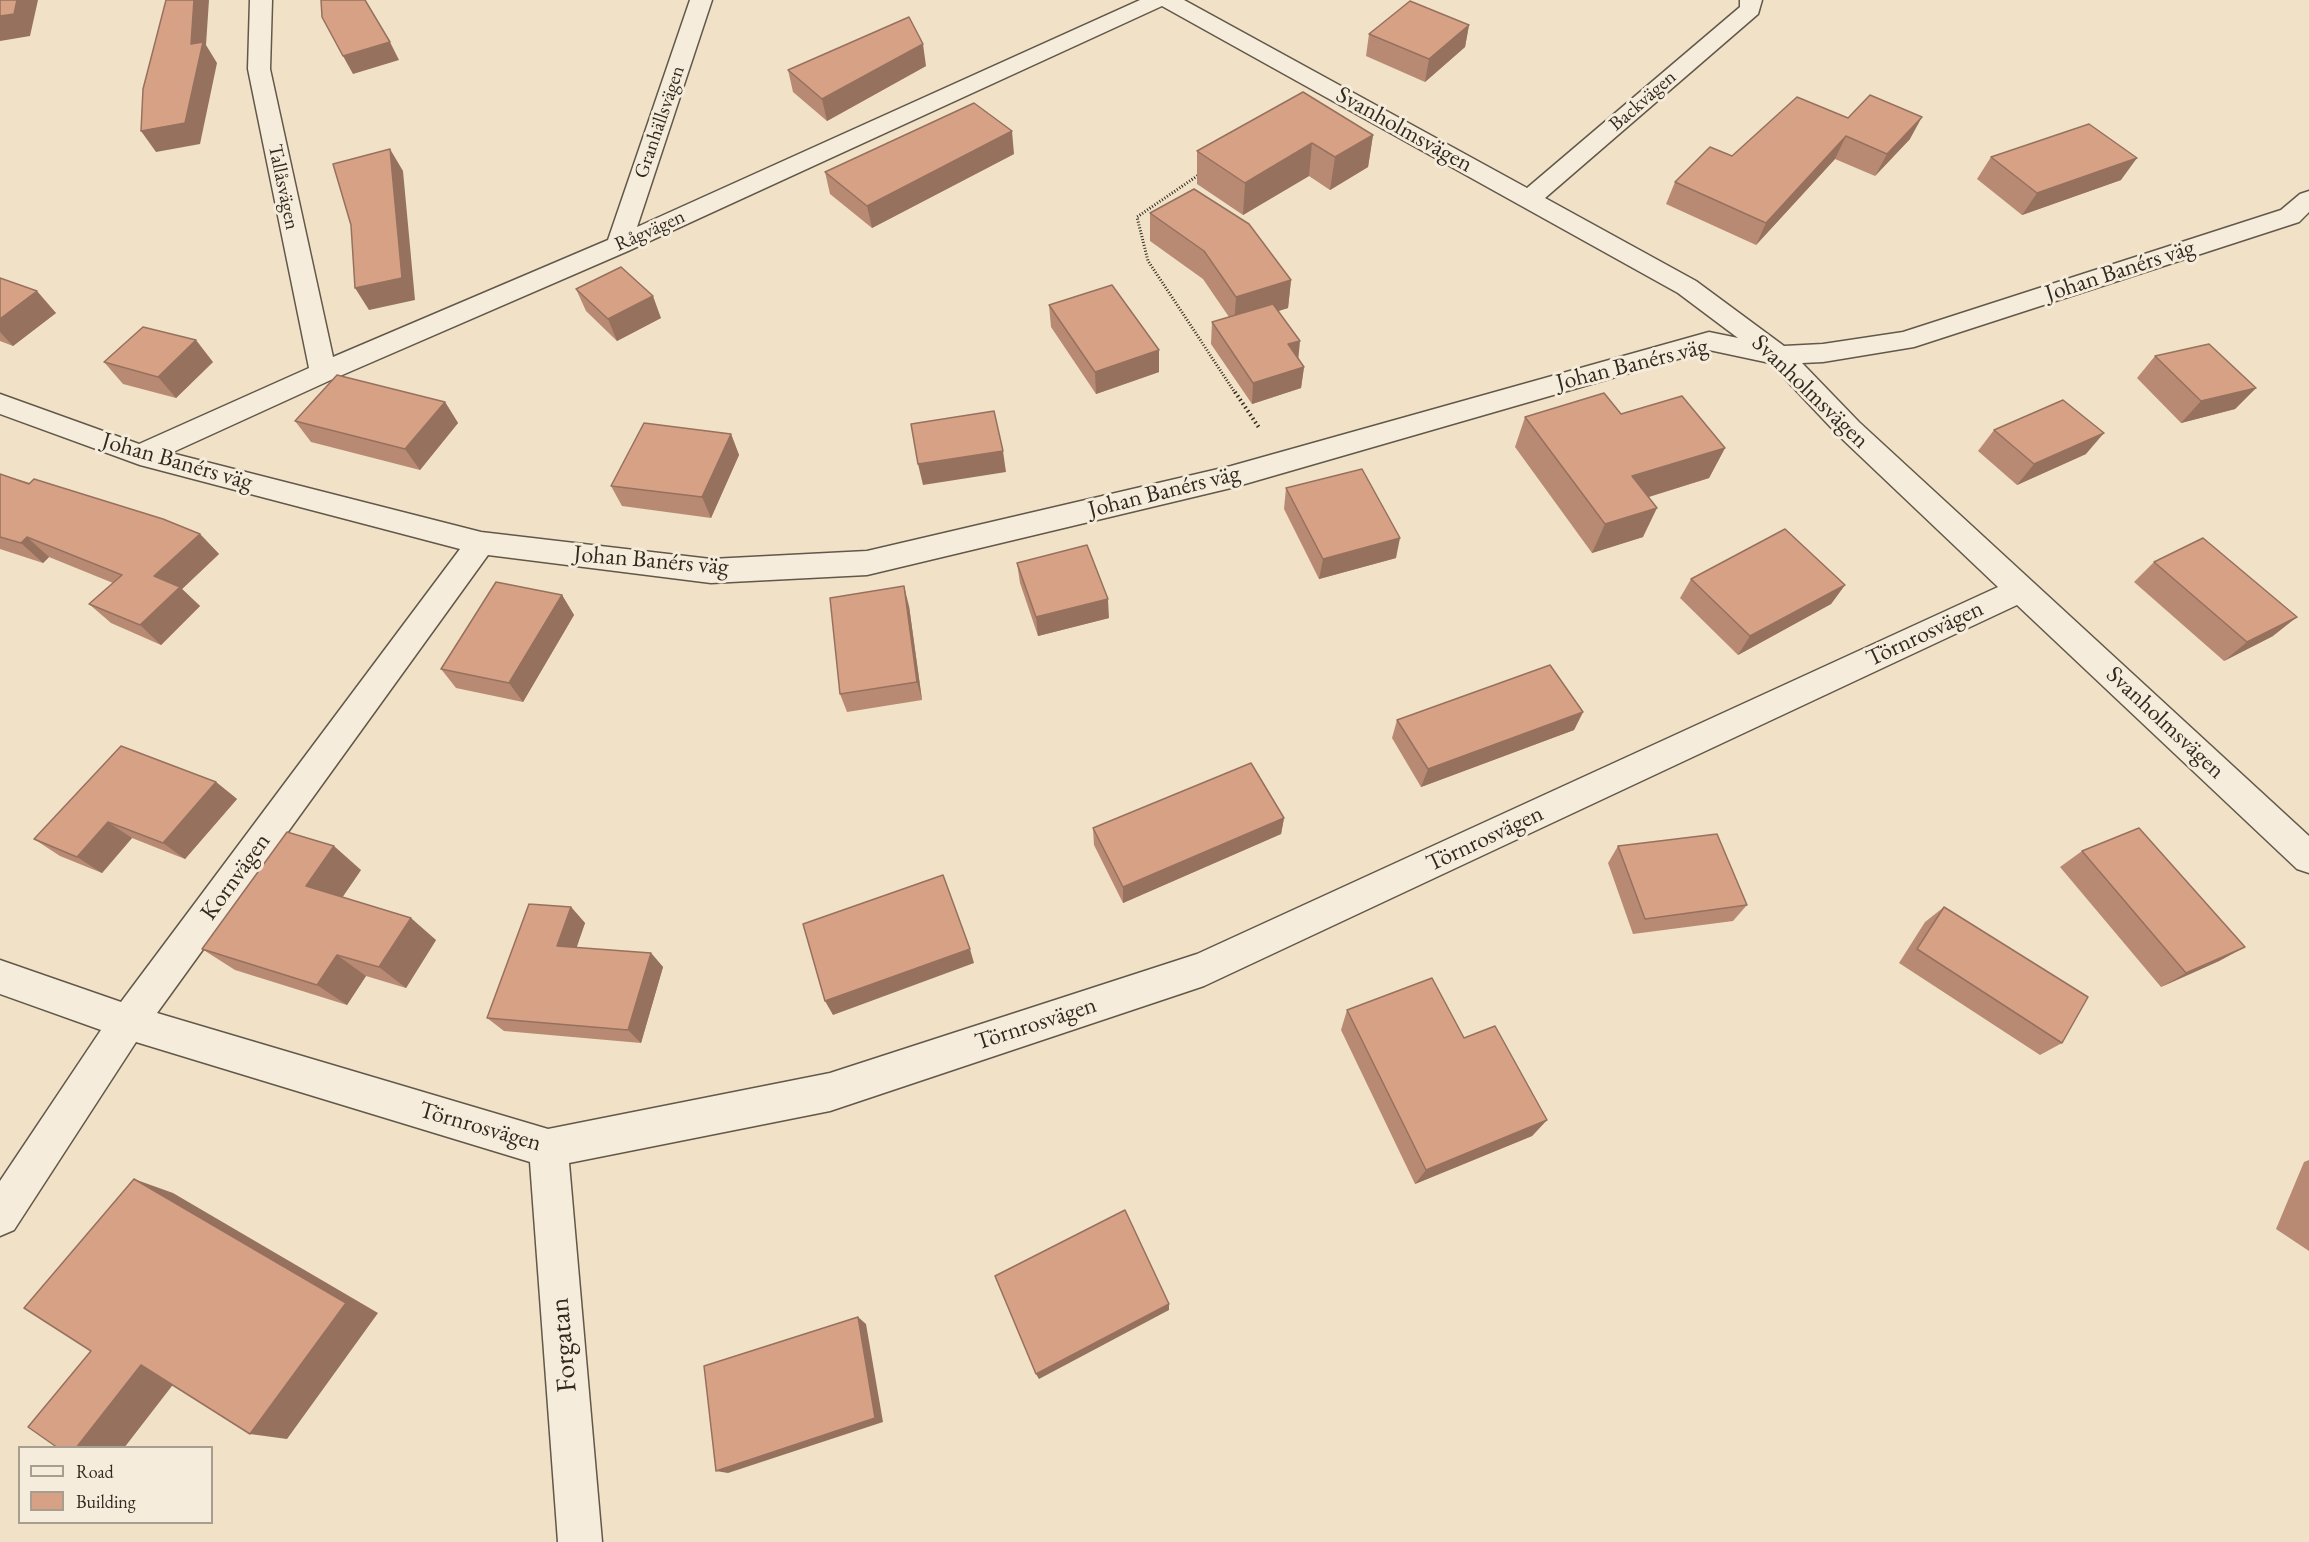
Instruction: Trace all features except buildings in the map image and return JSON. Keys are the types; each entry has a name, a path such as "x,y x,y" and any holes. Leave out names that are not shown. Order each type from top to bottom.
{"street":[{"name":"Tallåsvägen","path":"261,0 259,69 323,372"},
{"name":"Granhällsvägen","path":"619,245 701,0"},
{"name":"Rågvägen","path":"140,455 323,372 619,245 1157,0"},
{"name":"Svanholmsvägen","path":"1168,0 1687,287 1779,355 1849,429 2309,858"},
{"name":"Backvägen","path":"1529,199 1750,9 1751,0"},
{"name":"Johan Banérs väg","path":"0,404 140,455 481,543 711,571 867,562 1231,477 1709,340 1779,355 1823,353 1905,341 2290,216 2309,199"},
{"name":"Kornvägen","path":"0,1216 128,1022 481,543"},
{"name":"Törnrosvägen","path":"0,977 128,1022 548,1148 830,1092 1204,969 2022,589"},
{"name":"Forgatan","path":"548,1148 580,1542"}],"path":[{"path":"1204,172 1137,217 1148,261 1282,462"}]}
